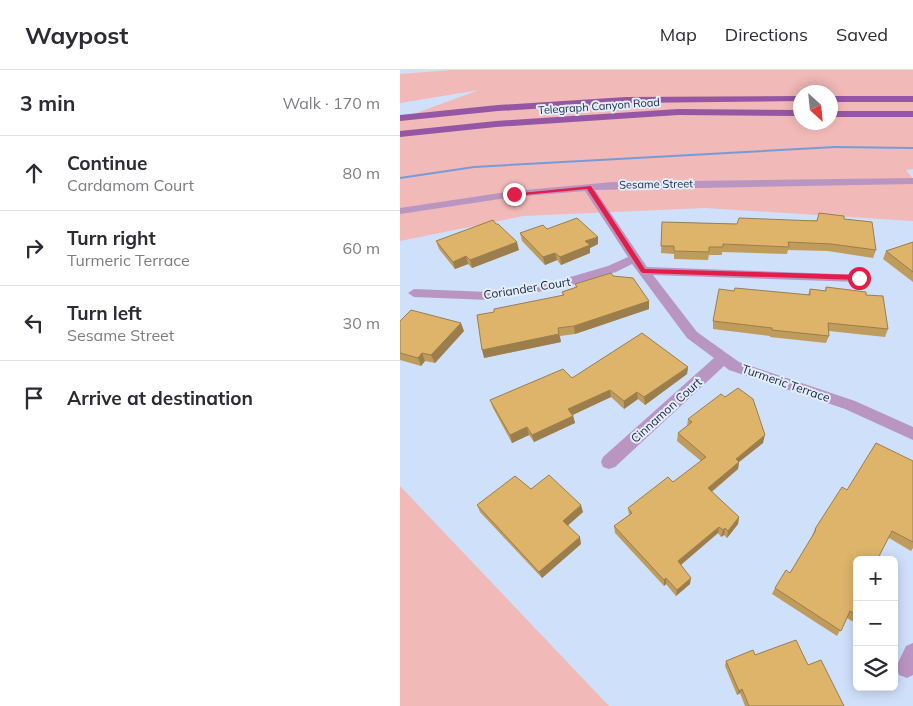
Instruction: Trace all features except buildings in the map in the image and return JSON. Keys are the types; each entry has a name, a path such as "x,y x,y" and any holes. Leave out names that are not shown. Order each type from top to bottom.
{"main road":[{"name":"Telegraph Canyon Road","path":"400,118 498,108 626,100 793,98"},
{"path":"838,99 913,99"},
{"name":"Telegraph Canyon Road","path":"400,134 496,124 678,112 793,113"},
{"path":"838,114 913,114"}],"street":[{"name":"Sesame Street","path":"400,211 514,194 613,185 913,181"},
{"name":"Turmeric Terrace","path":"588,188 643,271 692,335 722,358 734,366 873,414 913,434"},
{"name":"Coriander Court","path":"414,293 489,296 561,284 612,269 636,258"},
{"path":"643,271 859,278"},
{"name":"Cinnamon Court","path":"609,462 722,358"}],"shaded area":[{"path":"451,70 913,70 913,169 906,170 913,179 913,221 705,208 523,216 400,241 400,119 479,90 400,103 400,74"},
{"path":"400,486 609,706 400,706"}],"waterway":[{"path":"400,178 474,167 835,147 913,148"}],"route":[{"path":"514,194 588,188 643,271 859,278"}]}
